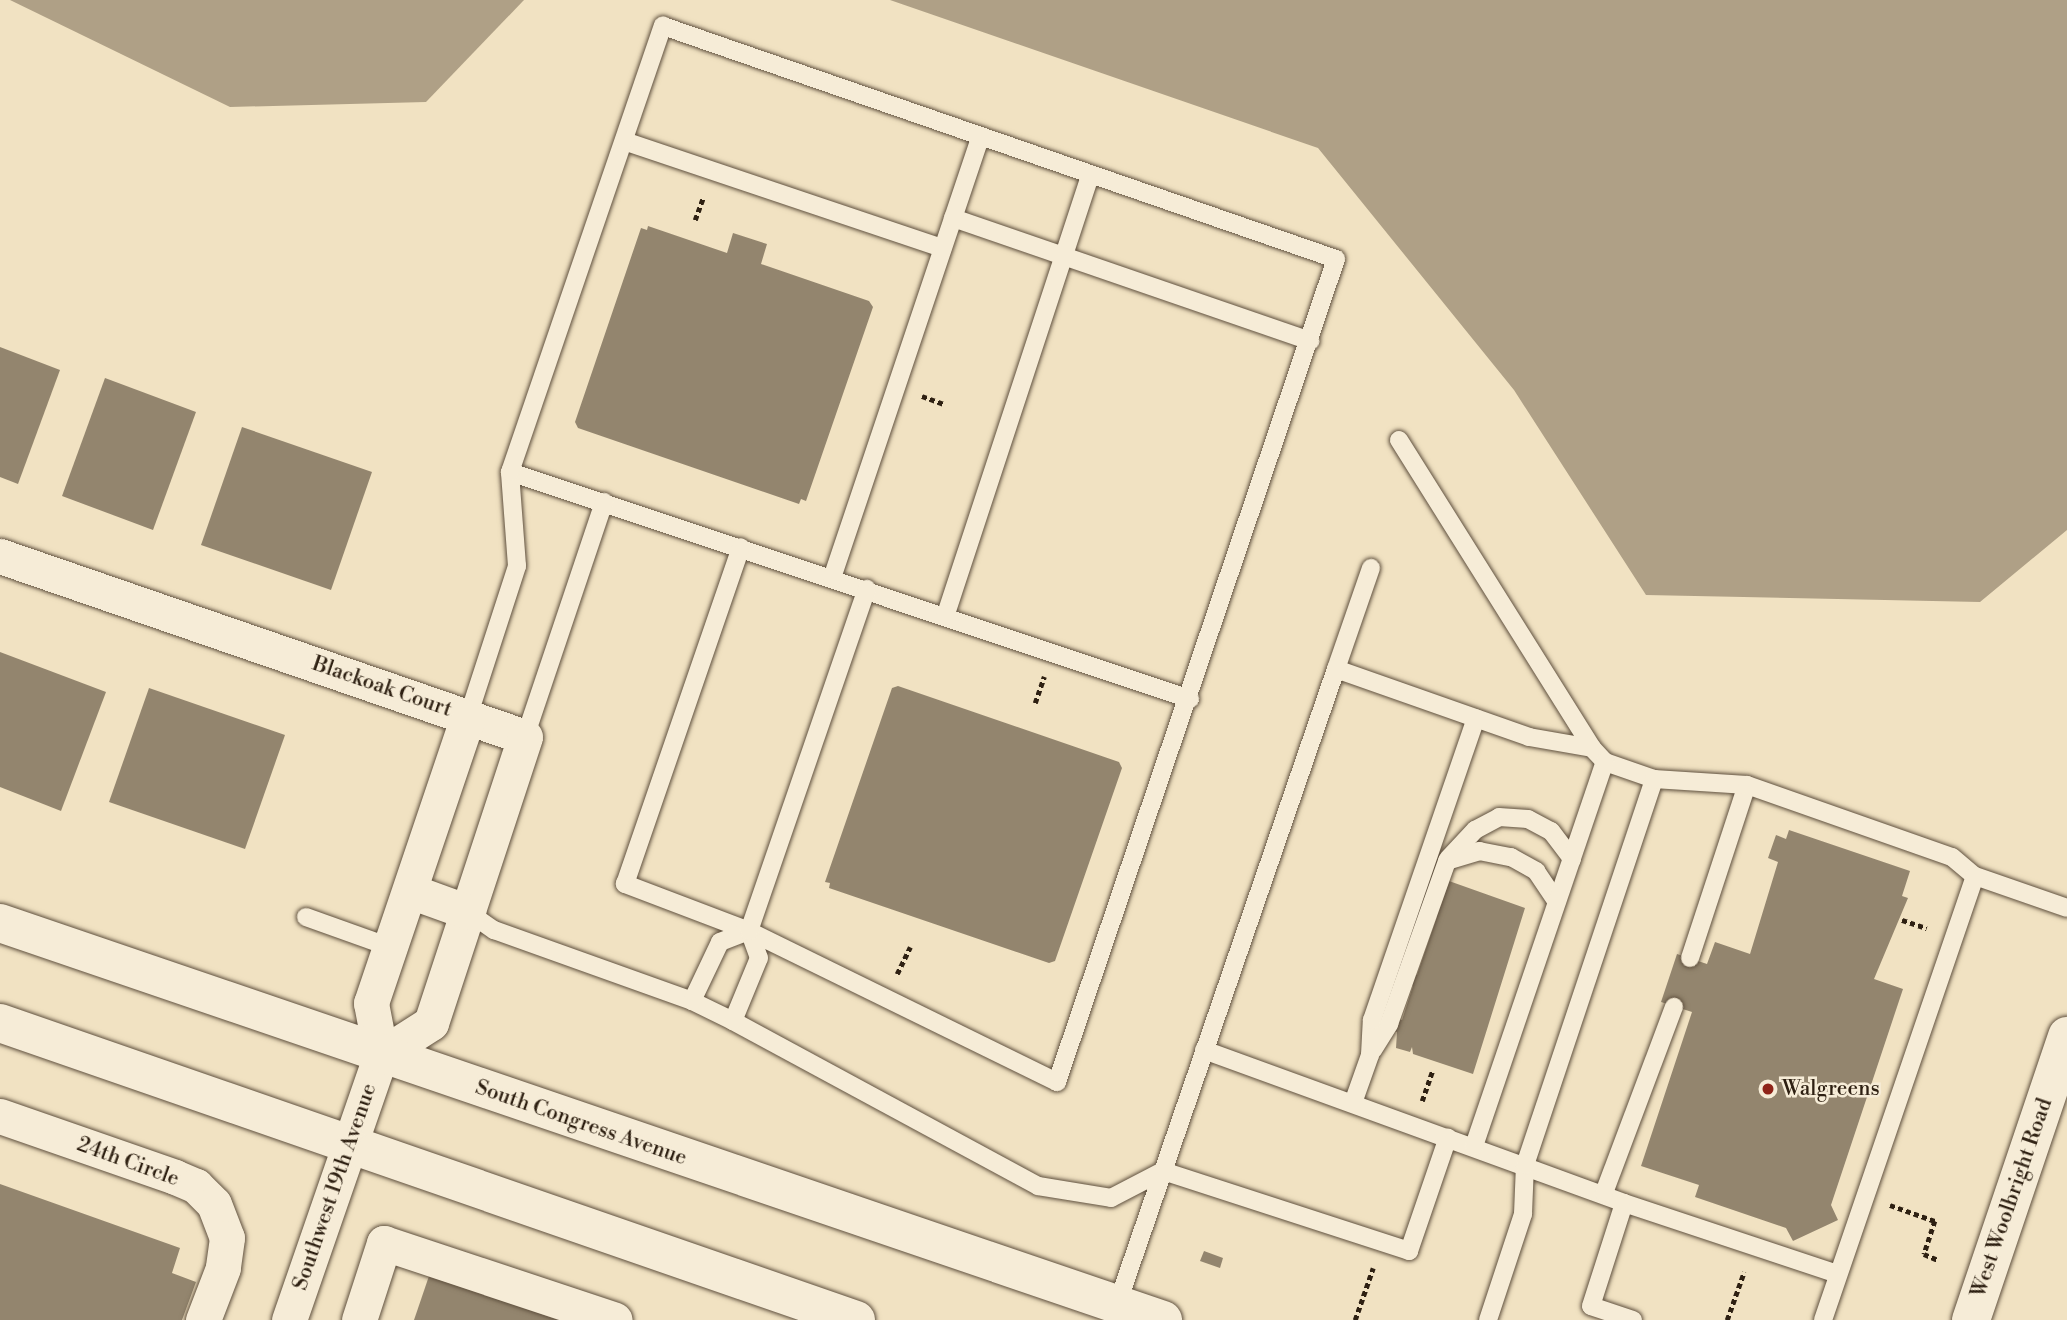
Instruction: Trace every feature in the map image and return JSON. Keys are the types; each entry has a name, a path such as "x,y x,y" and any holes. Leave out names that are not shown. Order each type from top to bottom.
{"main road":[{"name":"South Congress Avenue","path":"0,923 1163,1320"},
{"path":"0,1023 856,1320"},
{"name":"West Woolbright Road","path":"1971,1320 2067,1037"}],"street":[{"name":"Blackoak Court","path":"0,556 468,717 371,1003 381,1055"},
{"path":"381,1055 431,1023 525,737 468,717"},
{"path":"410,891 468,912"},
{"name":"Southwest 19th Avenue","path":"289,1320 381,1055"},
{"name":"24th Circle","path":"0,1116 175,1177 195,1186 214,1204 227,1238 223,1268 203,1320"},
{"path":"359,1320 384,1243 615,1320"}],"lane":[{"path":"468,717 517,566 510,472 663,26 980,138 1336,259 1189,699 1056,1082 749,931 625,884 741,547"},
{"path":"832,578 980,138"},
{"path":"624,141 942,248"},
{"path":"945,617 1091,174"},
{"path":"953,218 1310,341"},
{"path":"1399,440 1592,748 1605,762 1654,779 1747,785 1952,857 1975,876 2067,908"},
{"path":"510,472 741,547 1189,699"},
{"path":"525,737 604,502"},
{"path":"1117,1305 1371,568"},
{"path":"733,1021 759,958 749,931 867,590"},
{"path":"1336,670 1530,737 1592,748"},
{"path":"1370,1055 1373,1020 1476,718"},
{"path":"1474,1146 1605,762"},
{"path":"1488,1320 1523,1214 1525,1165 1654,779"},
{"path":"1690,958 1747,785"},
{"path":"1353,1103 1370,1055 1389,1024 1447,860 1475,831 1499,817 1528,819 1551,831 1572,859"},
{"path":"1447,860 1479,851 1511,857 1536,871 1557,902"},
{"path":"1823,1320 1975,876"},
{"path":"468,912 494,930 692,1001 1038,1186 1111,1198 1163,1171 1409,1251 1448,1137"},
{"path":"306,917 390,947"},
{"path":"692,1001 720,942 749,931"},
{"path":"1604,1194 1674,1007"},
{"path":"1205,1050 1624,1203 1838,1274"},
{"path":"1624,1203 1591,1306 1633,1320"}],"path":[{"path":"695,220 706,192"},
{"path":"915,393 944,404"},
{"path":"1035,703 1047,670"},
{"path":"1902,920 1931,929"},
{"path":"895,978 910,947"},
{"path":"1422,1101 1432,1072"},
{"path":"1885,1203 1935,1221 1924,1254 1938,1259"},
{"path":"1355,1320 1374,1265"},
{"path":"1727,1320 1745,1268"}],"shaded area":[{"path":"10,0 524,0 426,102 230,107"},
{"path":"890,0 2067,0 2067,530 1980,602 1646,595 1514,390 1318,148"}],"building":[{"path":"648,226 727,253 733,233 767,244 761,264 869,301 873,307 806,501 801,499 799,504 578,428 575,422 641,228 647,230"},
{"path":"0,347 60,370 18,484 0,477"},
{"path":"105,378 196,412 153,530 62,496"},
{"path":"242,427 372,472 331,590 201,545"},
{"path":"0,652 106,692 61,811 0,787"},
{"path":"898,686 1119,762 1122,768 1055,961 1049,963 829,888 830,883 825,882 892,688"},
{"path":"149,688 285,735 245,849 109,802"},
{"name":"Walgreens","path":"1789,830 1910,871 1902,896 1908,898 1874,979 1903,989 1831,1205 1838,1220 1793,1241 1786,1228 1695,1197 1699,1185 1641,1166 1692,1012 1661,1002 1677,954 1707,964 1715,942 1750,954 1778,862 1768,858 1776,835 1786,839"},
{"path":"1449,881 1525,908 1473,1074 1413,1054 1412,1047 1410,1052 1396,1048 1397,1032 1391,1030 1395,1018 1402,1020 1413,986 1406,983 1410,972 1417,975 1437,917 1430,915 1434,903 1441,905"},
{"path":"0,1184 180,1248 172,1273 196,1282 182,1320 0,1320"},
{"path":"1204,1251 1223,1258 1220,1268 1200,1261"},
{"path":"429,1276 559,1320 414,1320"}],"place":[{"name":"Walgreens","path":"1768,1089"}]}
